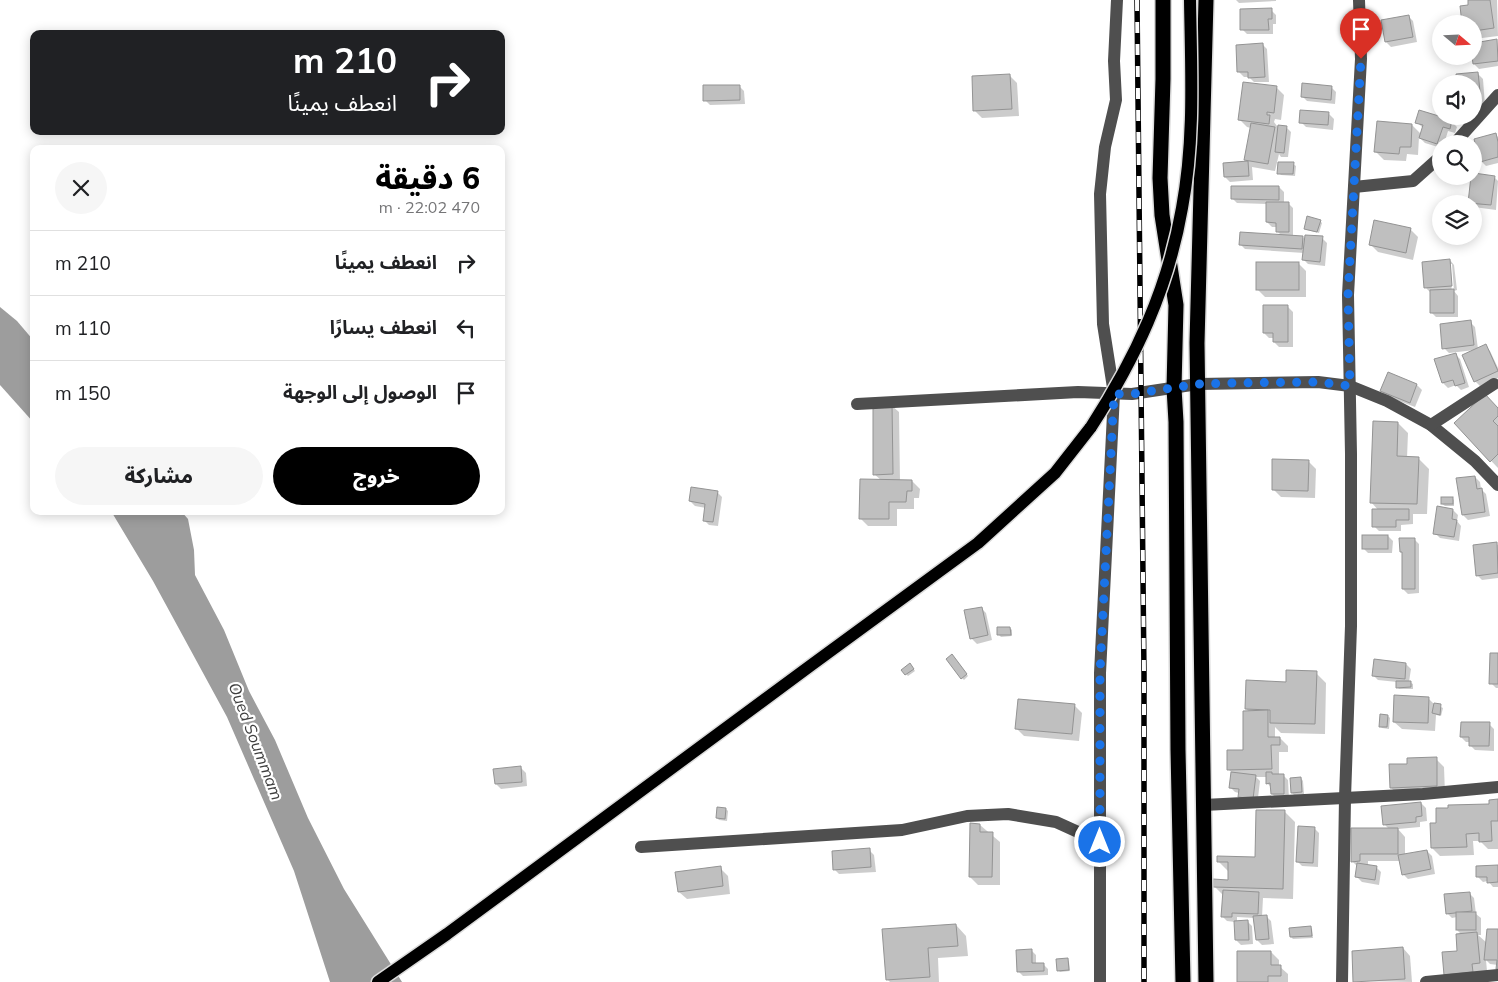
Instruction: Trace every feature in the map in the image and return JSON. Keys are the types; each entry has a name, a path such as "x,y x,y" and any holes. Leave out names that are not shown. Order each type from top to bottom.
{"highway":[{"path":"1163,0 1160,178 1162,214 1176,305 1174,388 1176,422 1178,759 1183,982"},
{"path":"1206,0 1197,344 1206,982"}],"main road":[{"path":"378,982 448,934 978,543 1055,473 1091,427 1117,387 1149,322 1177,235 1190,141 1192,103 1190,0"}],"street":[{"path":"1100,982 1100,673 1114,394 1104,324 1100,194 1105,147 1116,100 1114,61 1117,0"},
{"path":"1342,982 1345,798 1351,626 1348,295 1361,59 1359,0"},
{"path":"1462,135 1498,95"},
{"path":"1354,187 1413,181 1432,164"},
{"path":"857,404 1078,392 1132,394 1198,384 1318,382 1350,386 1387,401 1431,425 1476,460 1498,485"},
{"path":"1431,425 1494,384"},
{"path":"1204,805 1423,794 1498,787"},
{"path":"641,846 902,830 967,816 1008,814 1056,822 1100,842"},
{"path":"1426,982 1498,975"}],"water":[{"path":"0,307 17,321 30,336 30,419 0,385"},
{"name":"Oued Soummam","path":"113,515 184,515 188,519 194,550 195,575 224,630 249,691 275,740 308,818 344,889 402,982 330,982 294,871 227,717 153,581"}],"building":[{"path":"1468,0 1490,0 1494,28 1482,30 1482,15 1461,15 1460,6 1468,5"},
{"path":"1272,8 1272,19 1268,19 1269,30 1240,30 1240,9"},
{"path":"1409,15 1413,37 1385,42 1381,20"},
{"path":"1497,39 1498,61 1482,63 1482,42"},
{"path":"1263,43 1265,77 1248,78 1248,72 1237,72 1236,45"},
{"path":"1478,72 1478,75 1456,75"},
{"path":"1010,74 1012,109 973,111 972,76"},
{"path":"1243,82 1277,86 1274,113 1267,112 1267,115 1270,115 1269,124 1238,120"},
{"path":"1302,83 1332,86 1331,100 1301,97"},
{"path":"703,85 740,85 740,100 703,101"},
{"path":"1300,110 1329,112 1328,125 1299,123"},
{"path":"1419,110 1432,114 1432,125 1451,125 1450,129 1443,127 1440,135 1432,135 1432,142 1419,138 1423,125 1415,123"},
{"path":"1377,121 1412,124 1411,147 1400,147 1399,154 1374,152"},
{"path":"1251,123 1275,127 1268,164 1244,160"},
{"path":"1278,125 1287,126 1284,153 1275,152"},
{"path":"1496,133 1498,157 1482,161 1482,137"},
{"path":"1248,161 1249,176 1224,177 1223,163"},
{"path":"1278,162 1294,162 1293,174 1277,174"},
{"path":"1482,174 1495,176 1491,205 1482,204 1482,195 1469,195 1470,185 1482,185"},
{"path":"1231,186 1279,186 1279,200 1231,199"},
{"path":"1266,202 1289,202 1289,232 1276,232 1276,223 1266,222"},
{"path":"1307,216 1321,220 1317,232 1304,229"},
{"path":"1374,220 1411,228 1406,253 1369,245"},
{"path":"1240,232 1303,236 1302,249 1239,245"},
{"path":"1305,235 1323,236 1320,262 1302,260"},
{"path":"1450,259 1452,286 1424,288 1422,262"},
{"path":"1256,262 1299,262 1299,290 1256,290"},
{"path":"1454,289 1454,313 1430,313 1430,290"},
{"path":"1263,305 1288,305 1288,342 1273,342 1273,333 1263,333"},
{"path":"1471,320 1474,345 1442,349 1440,324"},
{"path":"1486,344 1498,371 1474,382 1462,355"},
{"path":"1456,353 1465,383 1455,386 1453,380 1442,383 1434,359"},
{"path":"1388,372 1417,384 1410,403 1380,391"},
{"path":"1485,394 1498,408 1498,416 1493,421 1498,426 1498,454 1490,462 1454,423"},
{"path":"892,403 893,474 873,475 873,404"},
{"path":"1373,421 1398,422 1397,456 1419,457 1417,504 1370,503"},
{"path":"1272,459 1309,460 1308,491 1272,490"},
{"path":"1475,476 1477,489 1482,488 1485,512 1462,515 1456,478"},
{"path":"860,479 912,480 912,491 907,491 906,502 889,502 889,519 859,519"},
{"path":"691,487 718,491 713,522 703,521 705,504 689,501"},
{"path":"1441,497 1453,497 1453,504 1441,504"},
{"path":"1437,506 1453,509 1452,519 1457,520 1454,537 1433,534"},
{"path":"1372,509 1409,509 1409,520 1396,520 1396,527 1372,527"},
{"path":"1362,535 1388,535 1388,549 1362,549"},
{"path":"1399,538 1415,538 1415,589 1402,589 1402,552 1400,552"},
{"path":"1497,542 1498,573 1476,576 1473,545"},
{"path":"982,607 988,635 970,639 964,610"},
{"path":"997,627 1010,627 1011,635 997,635"},
{"path":"1490,653 1498,653 1498,684 1489,684"},
{"path":"952,654 967,674 961,679 946,659"},
{"path":"1374,659 1406,663 1405,679 1372,676"},
{"path":"910,663 914,669 905,675 901,670"},
{"path":"1286,670 1317,671 1315,724 1270,723 1270,710 1245,709 1246,680 1286,682"},
{"path":"1396,681 1411,681 1411,687 1396,688"},
{"path":"1394,695 1429,697 1428,723 1393,722"},
{"path":"1018,699 1075,704 1072,734 1015,729"},
{"path":"1434,703 1441,704 1440,715 1432,713"},
{"path":"1268,710 1268,737 1280,737 1280,745 1271,745 1272,769 1227,770 1227,750 1243,750 1243,711"},
{"path":"1380,714 1388,715 1387,727 1379,727"},
{"path":"1461,722 1490,722 1489,746 1469,746 1469,737 1460,737"},
{"path":"1437,757 1437,786 1390,788 1389,764 1407,764 1407,758"},
{"path":"521,766 522,782 495,784 493,769"},
{"path":"1231,772 1256,775 1253,799 1238,797 1239,789 1229,788"},
{"path":"1266,772 1284,774 1284,794 1271,794 1270,783 1266,784"},
{"path":"1301,777 1302,792 1291,793 1290,778"},
{"path":"1498,799 1498,821 1491,821 1492,841 1479,842 1479,833 1466,834 1467,847 1431,848 1430,823 1436,823 1436,808 1448,808 1448,805 1489,804 1489,800"},
{"path":"1421,802 1422,816 1416,817 1416,822 1383,825 1381,806"},
{"path":"717,807 726,808 725,819 716,818"},
{"path":"1256,810 1285,810 1283,889 1213,887 1213,879 1228,880 1228,862 1217,862 1217,856 1255,857"},
{"path":"970,823 980,824 980,832 993,832 992,877 969,877"},
{"path":"1298,826 1315,827 1313,863 1296,862"},
{"path":"1351,828 1398,828 1398,854 1360,854 1360,861 1351,862"},
{"path":"870,848 871,867 833,870 832,851"},
{"path":"1427,850 1431,869 1402,875 1398,855"},
{"path":"1357,863 1377,866 1375,880 1355,877"},
{"path":"1498,865 1498,882 1487,883 1487,877 1476,877 1476,866"},
{"path":"721,866 723,886 678,892 675,872"},
{"path":"1223,890 1259,892 1258,914 1232,913 1232,917 1221,917"},
{"path":"1470,892 1472,911 1446,914 1444,894"},
{"path":"1456,912 1476,912 1476,930 1456,930"},
{"path":"1267,915 1269,939 1256,940 1253,916"},
{"path":"1248,920 1249,940 1235,940 1234,921"},
{"path":"956,924 958,946 928,948 930,977 886,980 882,929"},
{"path":"1311,926 1312,936 1290,937 1289,928"},
{"path":"1487,929 1498,929 1498,969 1496,969 1497,960 1484,960"},
{"path":"1477,932 1480,963 1472,964 1473,972 1444,975 1442,952 1457,951 1456,934"},
{"path":"1403,947 1405,979 1353,982 1352,951"},
{"path":"1032,949 1032,963 1044,963 1044,971 1017,972 1016,950"},
{"path":"1237,951 1271,951 1271,965 1281,965 1281,976 1268,976 1268,982 1237,982"},
{"path":"1068,958 1069,970 1057,971 1056,959"}],"railway":[{"path":"1137,0 1144,673 1144,982"}],"route":[{"path":"1100,842 1100,673 1114,394 1132,394 1198,384 1318,382 1350,386 1348,295 1361,59"}]}
